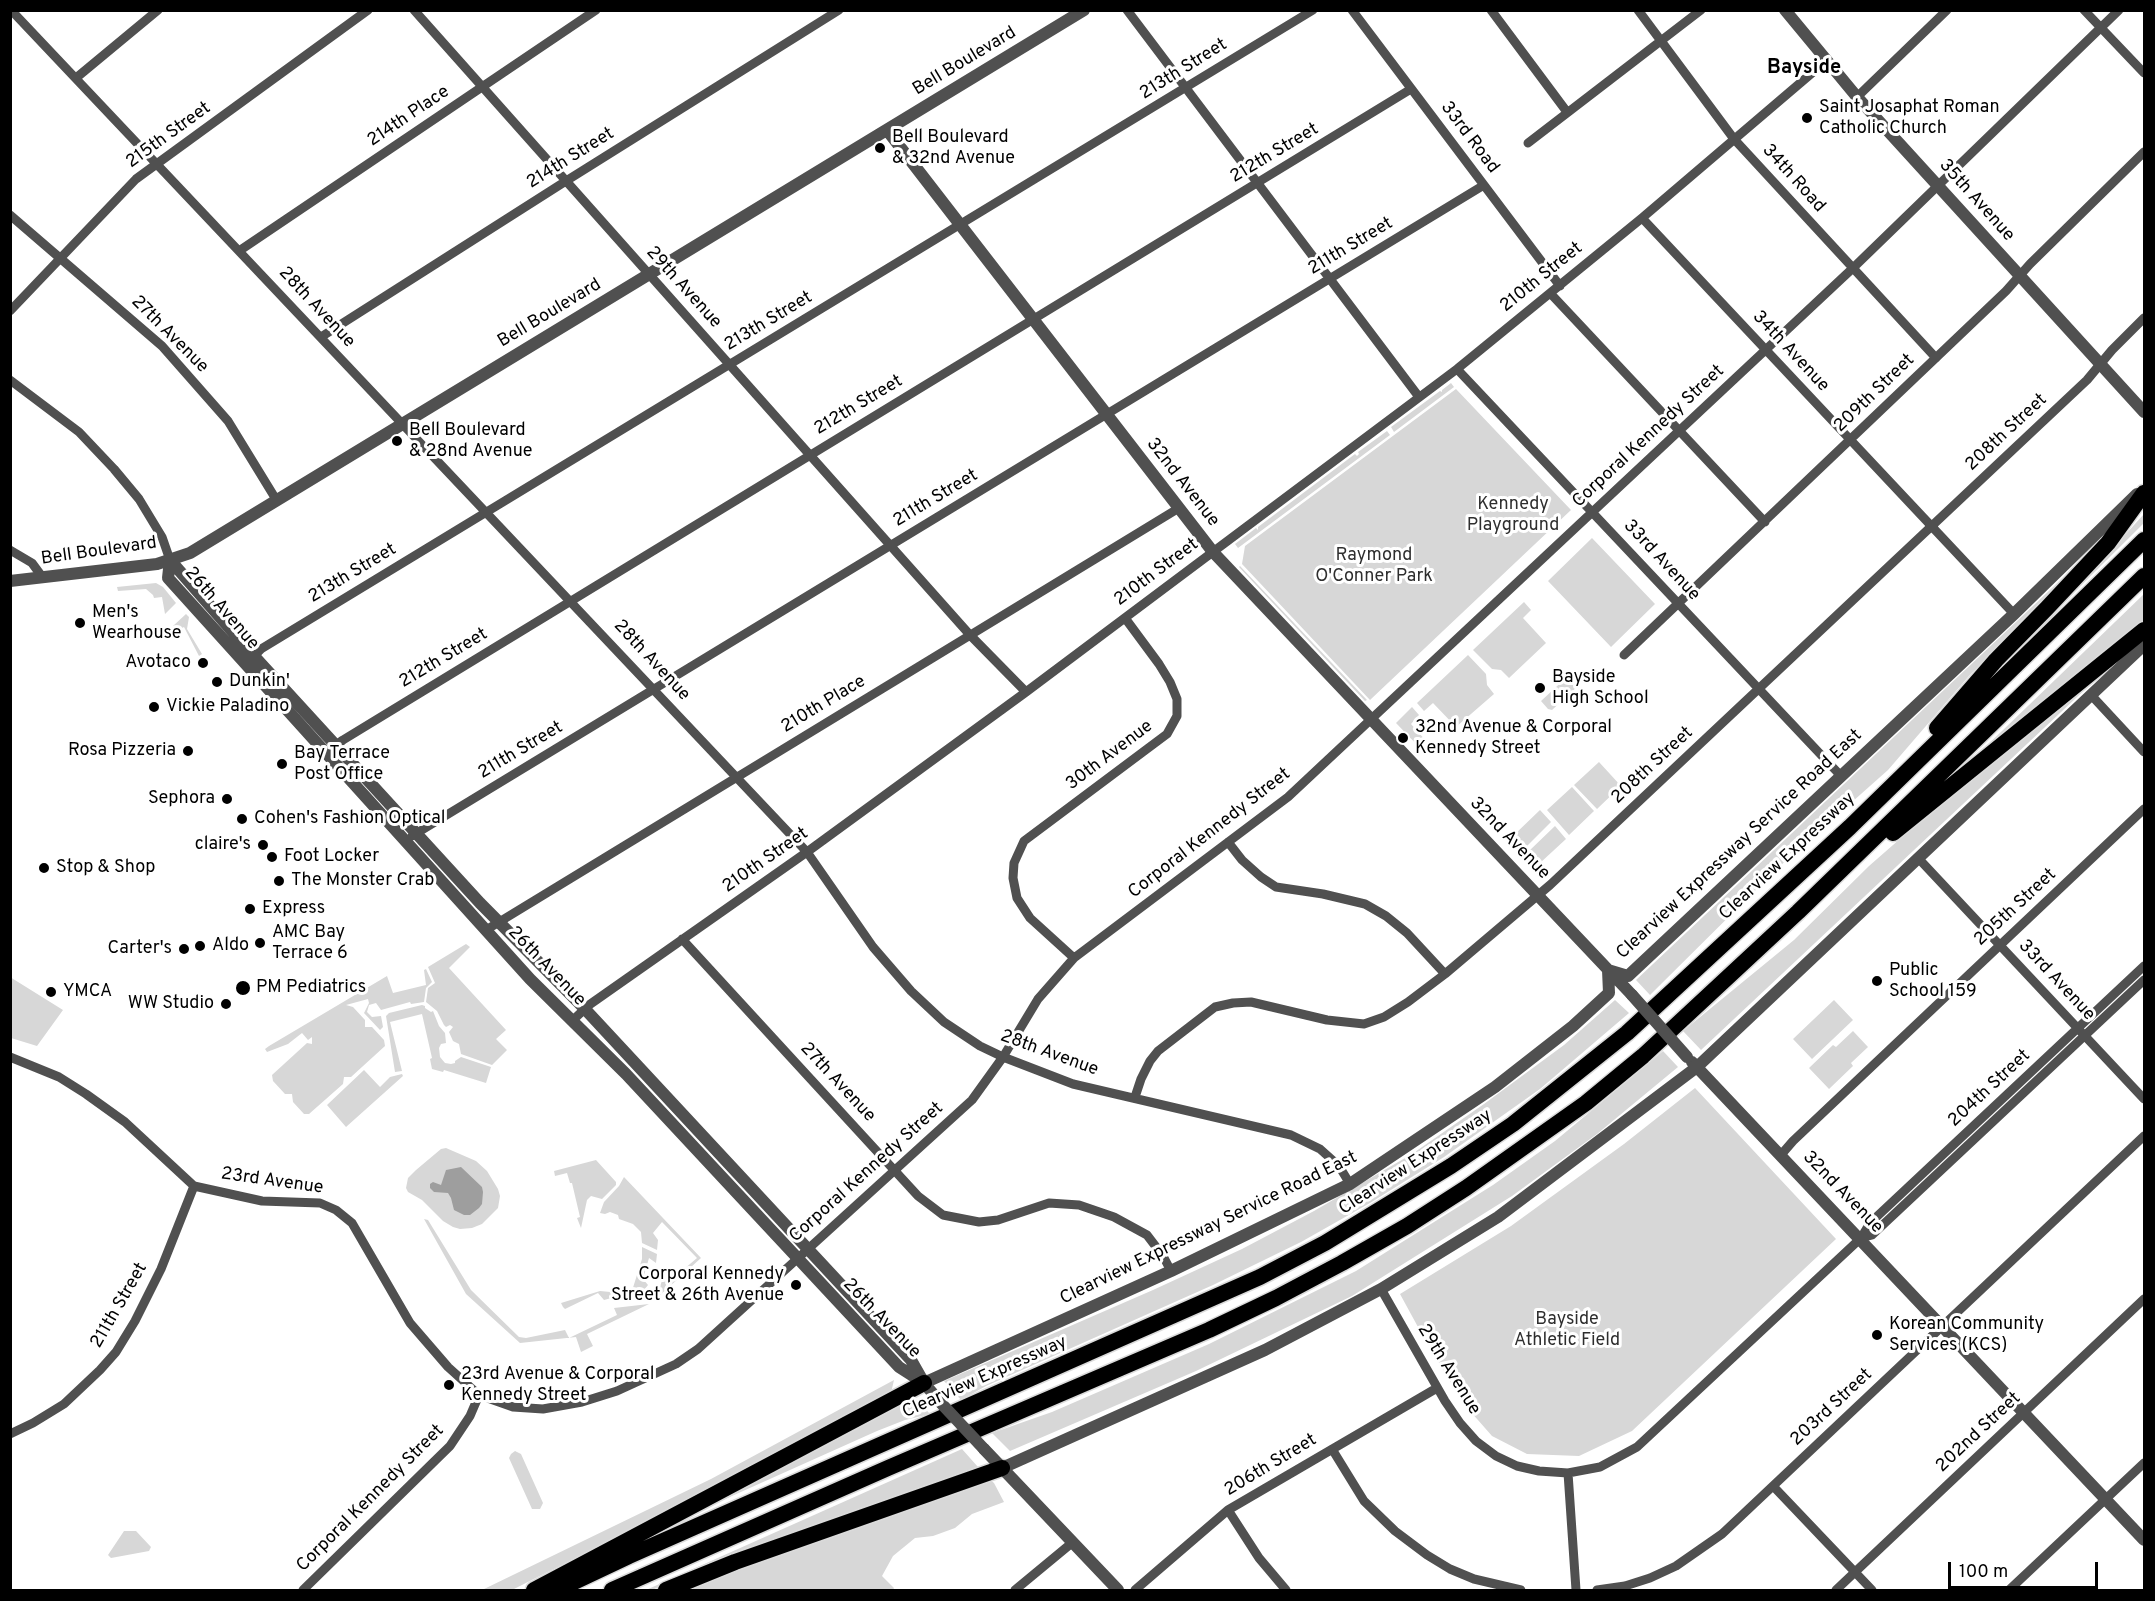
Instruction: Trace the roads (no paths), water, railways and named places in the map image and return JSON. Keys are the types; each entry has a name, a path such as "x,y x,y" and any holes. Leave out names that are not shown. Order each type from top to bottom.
{"highway":[{"path":"1850,827 1996,660 2048,609 2108,543 2145,493"},
{"name":"Clearview Expressway","path":"557,1590 629,1556 1250,1282 1325,1243 1451,1166 1513,1124 1619,1040 1850,827 2145,540"},
{"path":"612,1590 909,1458 1209,1330 1276,1298 1398,1232 1475,1182 1586,1103 1643,1056 1798,912 2145,576"},
{"path":"1798,912 1950,786 2145,630"},
{"path":"534,1590 924,1383"},
{"path":"666,1590 735,1562 1002,1468"}],"street":[{"name":"28th Avenue","path":"11,10 807,852 873,947 911,991 944,1022 980,1046 1073,1084 1291,1135 1320,1149 1339,1166 1350,1184"},
{"path":"76,78 158,10"},
{"name":"215th Street","path":"10,311 62,259 135,179 368,10"},
{"name":"29th Avenue","path":"414,10 970,635 1026,692"},
{"name":"214th Place","path":"239,251 596,10"},
{"name":"214th Street","path":"321,337 839,10"},
{"name":"Bell Boulevard","path":"10,582 157,564 190,553 1084,10"},
{"path":"1127,10 1419,397"},
{"name":"213th Street","path":"249,661 261,649 1313,10"},
{"name":"33rd Road","path":"1352,10 1560,286"},
{"path":"1491,10 1568,112"},
{"name":"34th Road","path":"1638,10 1734,140 1936,358"},
{"path":"1528,143 1701,10"},
{"name":"35th Avenue","path":"1785,10 1857,97 2145,412"},
{"path":"1857,97 1947,10"},
{"path":"2084,10 2145,73"},
{"name":"Corporal Kennedy Street","path":"303,1590 450,1446 466,1424 479,1395 513,1407 543,1409 582,1402 617,1391 676,1364 699,1349 972,1100 1003,1057 1038,999 1074,958 1288,797 1853,268 2119,10"},
{"name":"210th Street","path":"573,1020 584,1008 807,852 1026,692 1456,369 1642,218 1826,62"},
{"name":"212th Street","path":"331,750 571,601 1411,89"},
{"name":"32nd Avenue","path":"887,130 1213,552 1632,995 1780,1156 1861,1238 2145,1540"},
{"name":"209th Street","path":"1624,655 1936,358 2145,152"},
{"name":"211th Street","path":"405,841 1484,185"},
{"name":"27th Avenue","path":"10,215 162,346 228,421 277,501"},
{"name":"34th Avenue","path":"1642,218 2014,614"},
{"path":"1550,293 1765,522"},
{"name":"208th Street","path":"1135,1097 1145,1070 1158,1051 1215,1007 1251,1002 1328,1020 1365,1024 1384,1017 1400,1007 1445,974 1537,895 1759,689 2087,380 2145,318"},
{"name":"33rd Avenue","path":"1456,369 1840,776"},
{"name":"26th Avenue","path":"10,380 79,432 114,469 139,499 162,537 170,560 249,661 331,750 417,833 499,923 584,1008 911,1360 924,1383 940,1402 1118,1590"},
{"name":"Clearview Expressway Service Road East","path":"924,1383 1171,1271 1350,1184 1495,1087 1573,1026 1609,993 1608,970 1628,976 2014,614 2145,486"},
{"name":"210th Place","path":"486,930 1179,508"},
{"path":"10,549 32,563 43,578"},
{"name":"30th Avenue","path":"1074,958 1030,918 1017,898 1013,878 1014,862 1024,842 1167,734 1177,716 1177,699 1170,682 1125,618"},
{"path":"1002,1468 1265,1350 1381,1289 1498,1217 1697,1067 2145,645"},
{"path":"2091,696 2145,752"},
{"name":"26th Avenue","path":"331,750 405,841 530,979 573,1020 899,1366 924,1383"},
{"name":"205th Street","path":"1780,1156 1793,1141 2145,809"},
{"path":"1228,842 1242,860 1276,887 1323,894 1365,904 1386,916 1407,933 1445,974"},
{"name":"33rd Avenue","path":"1919,859 2145,1099"},
{"name":"27th Avenue","path":"682,939 918,1196 943,1215 979,1222 998,1220 1049,1203 1079,1205 1114,1217 1147,1235 1171,1271"},
{"name":"204th Street","path":"2082,1033 2145,966"},
{"name":"204th Street","path":"1568,1473 1600,1467 1637,1447 1861,1238 1870,1223 2082,1033 2145,980"},
{"name":"23rd Avenue","path":"10,1058 59,1077 86,1094 125,1122 194,1186 262,1201 320,1203 336,1210 352,1223 410,1323 448,1367 479,1395"},
{"name":"203rd Street","path":"1597,1590 1625,1586 1650,1578 1676,1566 1722,1534 2145,1136"},
{"name":"211th Street","path":"10,1434 33,1424 64,1404 116,1352 135,1321 161,1269 194,1186"},
{"name":"29th Avenue","path":"1381,1289 1437,1388 1460,1423 1476,1441 1496,1456 1516,1466 1539,1471 1568,1473"},
{"name":"202nd Street","path":"1836,1590 2145,1299"},
{"name":"206th Street","path":"1135,1590 1228,1510 1437,1388"},
{"path":"1332,1449 1364,1501 1395,1531 1427,1556 1473,1579 1521,1590"},
{"path":"2009,1590 2145,1463"},
{"path":"1568,1473 1576,1590"},
{"path":"1773,1486 1872,1590"},
{"path":"1228,1510 1259,1558 1286,1590"},
{"path":"1015,1590 1073,1542"}],"place":[{"name":"Saint Josaphat Roman Catholic Church","path":"1807,118"},
{"name":"Bell Boulevard & 32nd Avenue","path":"880,148"},
{"name":"Bell Boulevard & 28nd Avenue","path":"397,441"},
{"name":"Men's Wearhouse","path":"80,623"},
{"name":"Avotaco","path":"203,663"},
{"name":"Dunkin'","path":"217,682"},
{"name":"Bayside High School","path":"1540,688"},
{"name":"Vickie Paladino","path":"154,707"},
{"name":"32nd Avenue & Corporal Kennedy Street","path":"1403,738"},
{"name":"Rosa Pizzeria","path":"188,751"},
{"name":"Bay Terrace Post Office","path":"282,764"},
{"name":"Sephora","path":"227,799"},
{"name":"Cohen's Fashion Optical","path":"242,819"},
{"name":"claire's","path":"263,845"},
{"name":"Foot Locker","path":"272,857"},
{"name":"Stop & Shop","path":"44,868"},
{"name":"The Monster Crab","path":"279,881"},
{"name":"Express","path":"250,909"},
{"name":"AMC Bay Terrace 6","path":"260,943"},
{"name":"Aldo","path":"200,946"},
{"name":"Carter's","path":"184,949"},
{"name":"Public School 159","path":"1877,981"},
{"name":"PM Pediatrics","path":"243,988"},
{"name":"YMCA","path":"51,992"},
{"name":"WW Studio","path":"226,1004"},
{"name":"Corporal Kennedy Street & 26th Avenue","path":"796,1285"},
{"name":"Korean Community Services (KCS)","path":"1877,1335"},
{"name":"23rd Avenue & Corporal Kennedy Street","path":"449,1385"}],"district":[{"name":"Bayside","path":"1804,69"}],"park label":[{"name":"Kennedy Playground","path":"1513,515"},
{"name":"Raymond O'Conner Park","path":"1374,566"},
{"name":"Bayside Athletic Field","path":"1567,1330"}]}
